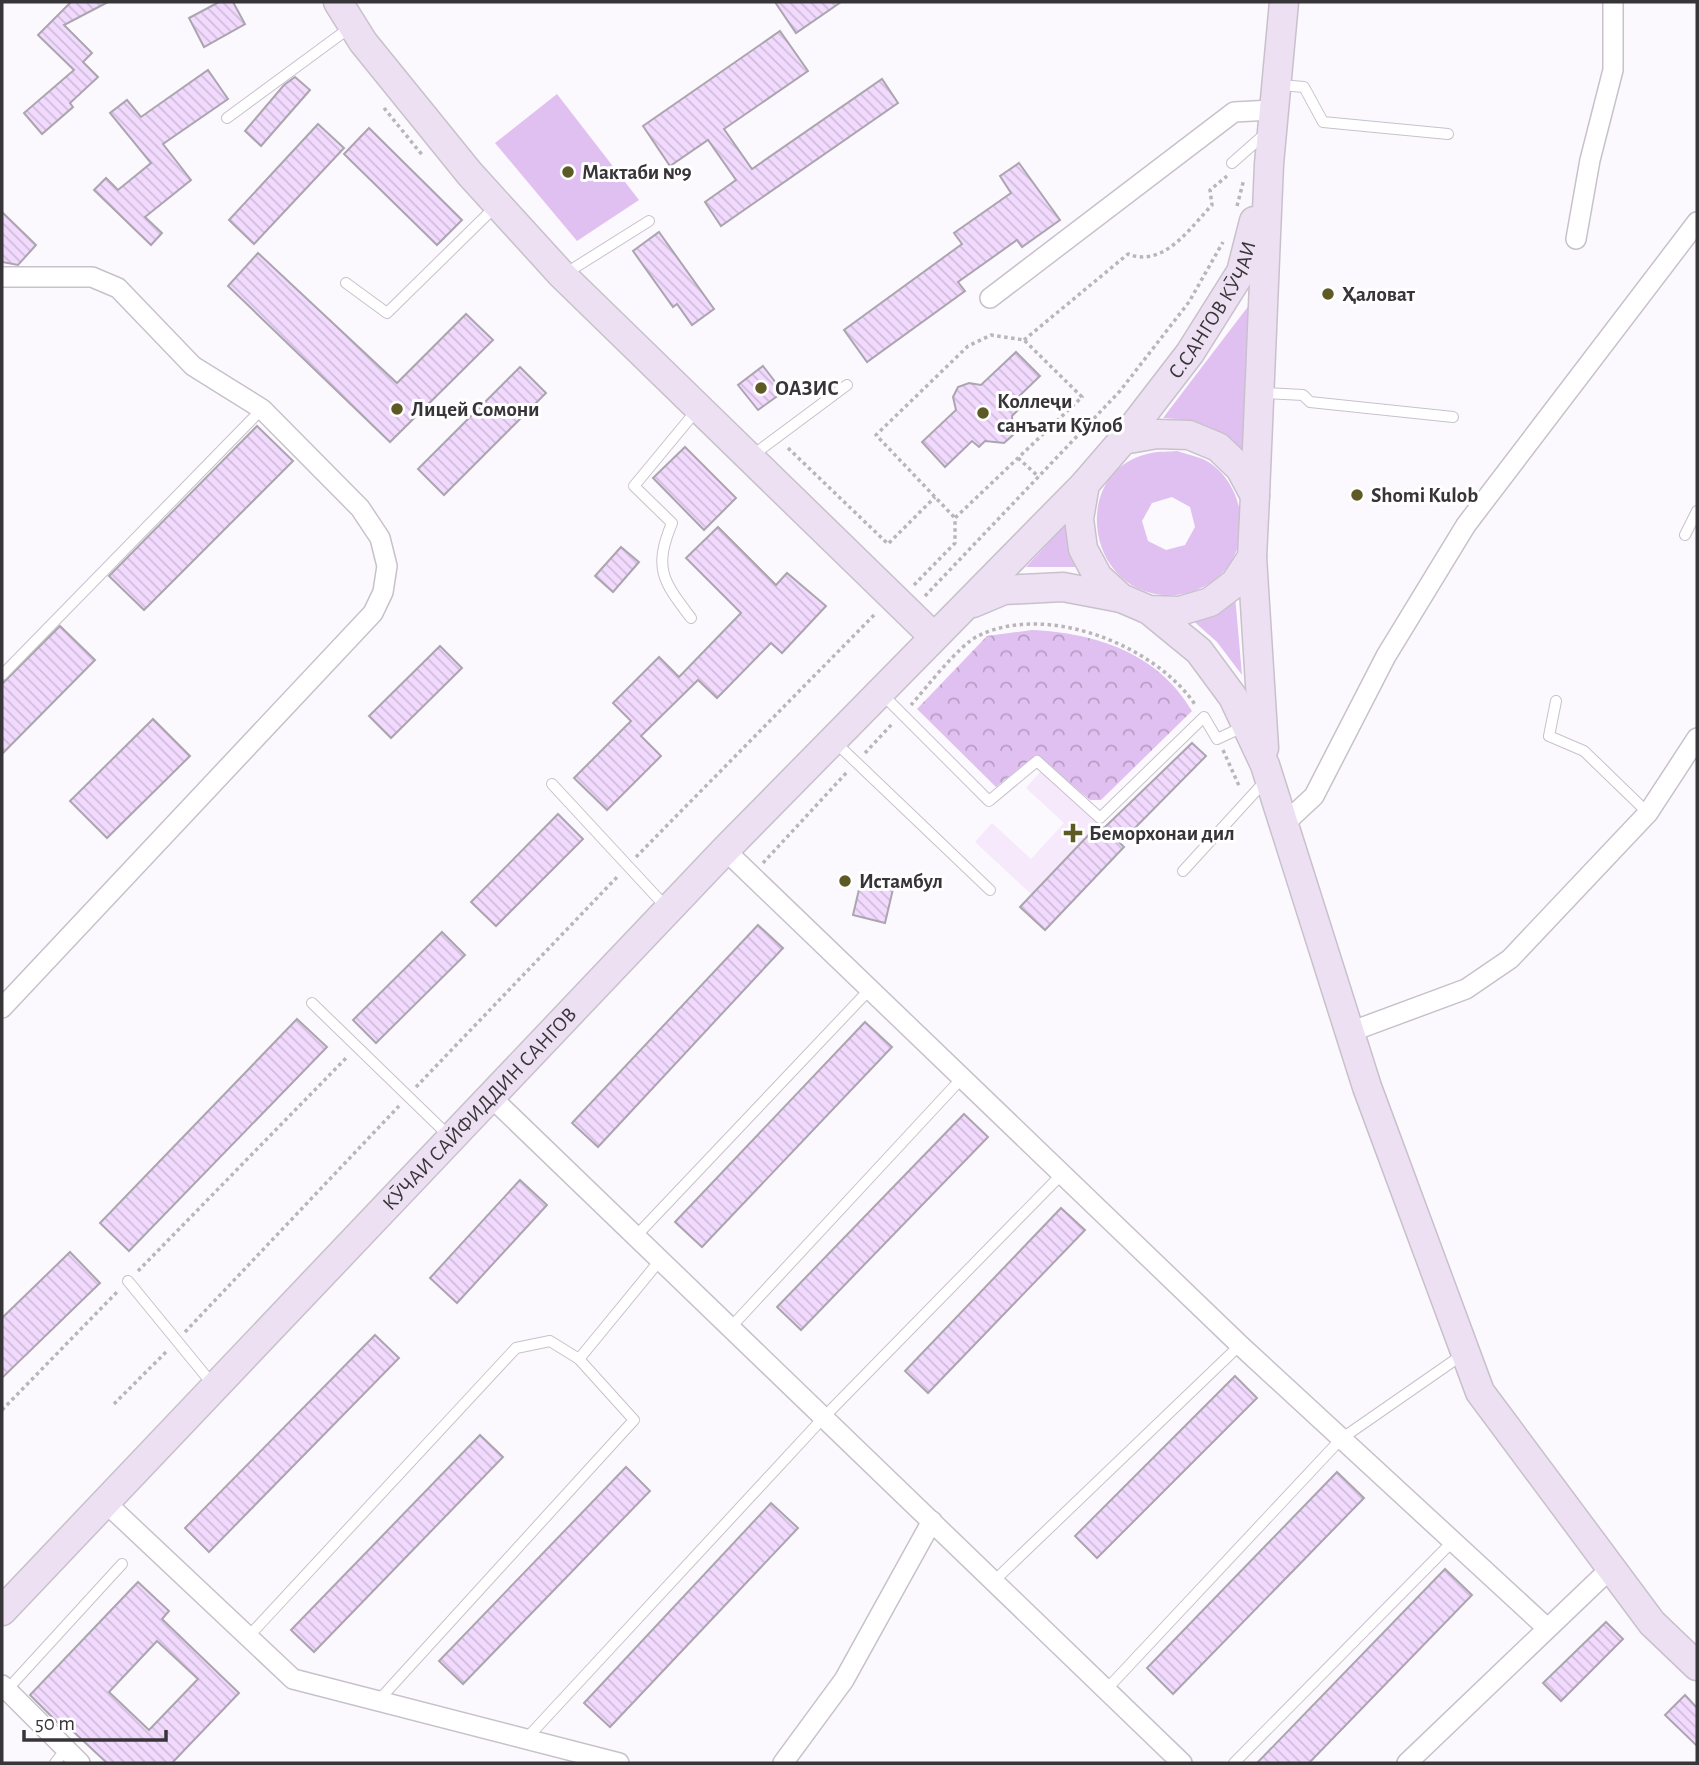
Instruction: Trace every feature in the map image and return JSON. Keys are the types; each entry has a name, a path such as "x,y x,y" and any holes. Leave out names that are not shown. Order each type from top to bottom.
{"street":[{"path":"338,2 363,42 498,204 562,275 750,457 904,599 933,636"},
{"path":"1267,771 1252,557 1259,393 1257,157 1274,108 1284,2"},
{"path":"1576,239 1590,160 1613,70 1613,2"},
{"path":"990,298 1234,112 1274,108"},
{"name":"С.САНГОВ КӮЧАИ","path":"1123,440 1190,353 1241,272 1257,157"},
{"path":"1284,824 1314,796 1386,656 1466,525 1697,222"},
{"path":"2,277 92,277 118,288 193,366 262,409 360,508 380,538 387,566 383,592 373,613 2,1008"},
{"path":"961,608 1085,484 1123,440 1157,434 1189,435 1217,447 1240,468 1255,496"},
{"path":"1085,484 1079,519 1083,550 1098,577 1121,598"},
{"path":"1149,610 1181,611 1210,602 1235,583 1252,557"},
{"path":"961,608 1004,590 1063,587 1121,598 1149,610 1199,651 1233,697 1267,771 1350,1031 1480,1392 1652,1623 1697,1666"},
{"name":"КӮЧАИ САЙФИДДИН САНГОВ","path":"2,1611 725,850 961,608"},
{"path":"1350,1031 1466,989 1510,959 1647,813 1697,738"},
{"path":"725,850 872,988 1240,1345 1454,1539 1547,1628"},
{"path":"490,1096 662,1258 1104,1691 1182,1763"},
{"path":"104,1502 293,1679 619,1763"},
{"path":"783,1763 844,1680 932,1521"},
{"path":"1407,1763 1611,1568"},
{"path":"3,1690 67,1759"}],"lane":[{"path":"227,118 353,26"},
{"path":"1274,108 1304,87 1323,122 1448,134"},
{"path":"1232,163 1257,157"},
{"path":"346,283 387,313 498,204"},
{"path":"562,275 649,220"},
{"path":"750,457 847,385"},
{"path":"1259,393 1303,395 1310,402 1453,417"},
{"path":"691,618 664,583 662,547 672,523 634,486 699,408"},
{"path":"2,675 262,409"},
{"path":"1685,535 1697,511"},
{"path":"880,691 989,801 1037,761 1100,818 1204,717 1217,739 1247,726"},
{"path":"1556,701 1549,736 1584,751 1647,813"},
{"path":"833,740 990,890"},
{"path":"1183,872 1246,802 1267,771"},
{"path":"552,785 669,910"},
{"path":"637,1235 872,988"},
{"path":"312,1003 450,1138"},
{"path":"732,1326 962,1078"},
{"path":"526,1740 825,1416 1062,1174"},
{"path":"579,1359 662,1258"},
{"path":"128,1281 215,1386"},
{"path":"248,1637 516,1348 550,1341 579,1359 634,1420 378,1701"},
{"path":"994,1581 1240,1345"},
{"path":"1104,1691 1341,1439 1466,1353"},
{"path":"1234,1763 1454,1539"},
{"path":"3,1690 122,1564"}],"path":[{"path":"1236,209 1244,177 1257,157"},
{"path":"1024,340 1128,254 1152,258 1165,252 1212,205 1210,190 1232,172 1232,163"},
{"path":"114,1404 177,1341 628,865 904,599 1039,477 1153,352 1189,302 1224,240"},
{"path":"904,599 955,543 956,518 1082,397 1024,340 991,335 968,346 876,435 956,518"},
{"path":"788,448 888,544 935,496"},
{"path":"1018,458 1039,477"},
{"path":"752,875 974,637 993,629 1059,627 1124,645 1154,662 1183,687 1204,717"},
{"path":"1217,739 1246,802"},
{"path":"2,1410 357,1046"}],"shaded area":[{"name":"Беморхонаи дил","path":"1042,770 1099,823 1032,895 975,842 992,823 1031,859 1064,823 1026,788"}],"green space":[{"name":"Мактаби №9","path":"557,94 639,200 577,241 495,143"},
{"path":"1253,300 1243,452 1207,426 1188,420 1163,418"},
{"path":"1177,451 1203,459 1225,477 1233,490 1241,518 1238,547 1222,574 1192,592 1176,595 1146,592 1122,578 1106,558 1098,533 1098,507 1106,483 1124,464 1151,453","holes":["1172,497 1190,507 1195,527 1185,545 1166,550 1148,541 1142,521 1152,503"]},
{"path":"1068,522 1081,567 1026,567"},
{"path":"1235,595 1242,675 1217,642 1190,618"},
{"path":"1032,630 1079,636 1123,650 1162,674 1192,711 1101,800 1090,800 1036,755 996,787 917,709 987,636"}],"building":[{"path":"71,2 108,2 64,25 92,53 83,62 98,77 70,103 73,107 42,134 24,113 74,70 38,35"},
{"path":"219,2 233,2 245,24 204,47 189,18"},
{"path":"775,2 841,2 796,33"},
{"name":"Мактаби №9","path":"780,31 808,71 724,129 752,169 882,79 898,103 721,226 705,202 736,180 708,140 670,166 643,126"},
{"path":"208,70 228,99 163,144 191,180 145,217 162,233 151,245 94,190 106,178 118,190 151,163 110,113 127,100 141,117"},
{"path":"295,77 310,90 261,146 245,131 284,85"},
{"path":"318,124 344,148 254,244 229,220"},
{"path":"369,128 462,220 437,245 344,154"},
{"path":"1019,163 1060,220 1022,247 1017,240 958,282 965,291 867,362 844,330 962,244 954,233 1011,193 1000,176"},
{"path":"2,212 36,245 18,265 2,262"},
{"path":"659,232 714,309 692,325 677,304 673,307 633,251"},
{"path":"258,253 397,383 466,314 493,340 390,442 228,286"},
{"name":"Коллеҷи санъати Кӯлоб","path":"1016,352 1040,376 1013,402 1019,409 1012,416 1013,435 1004,443 985,441 979,447 972,441 945,467 922,442 956,410 953,397 958,387 969,383 981,385"},
{"name":"ОАЗИС","path":"763,366 783,392 758,410 738,385"},
{"path":"520,367 546,393 444,495 418,469"},
{"path":"257,426 293,461 144,610 109,576"},
{"path":"685,447 736,498 704,530 653,478"},
{"path":"718,527 776,585 787,573 826,606 782,653 771,643 717,698 698,680 641,736 661,756 607,810 574,778 631,721 613,703 659,657 679,677 741,613 686,558"},
{"path":"621,547 639,562 613,592 595,576"},
{"path":"60,626 95,660 2,754 2,684"},
{"path":"440,646 462,668 391,738 369,716"},
{"path":"153,719 190,756 107,838 70,801"},
{"path":"1192,743 1206,756 1120,843 1124,847 1045,930 1020,907 1098,825 1104,828"},
{"path":"558,814 583,839 496,926 471,902"},
{"path":"861,881 893,889 885,923 853,915"},
{"path":"758,925 783,948 598,1147 572,1123"},
{"path":"442,932 465,955 376,1043 353,1020"},
{"path":"297,1019 327,1047 129,1251 100,1223"},
{"path":"865,1022 892,1047 702,1247 675,1222"},
{"path":"964,1114 988,1137 801,1330 777,1307"},
{"path":"520,1180 547,1205 457,1303 430,1278"},
{"path":"1061,1208 1085,1230 928,1393 905,1371"},
{"path":"70,1252 100,1283 2,1378 2,1318"},
{"path":"375,1335 399,1358 209,1552 185,1528"},
{"path":"1235,1376 1257,1398 1097,1558 1075,1536"},
{"path":"480,1435 503,1457 314,1652 291,1630"},
{"path":"626,1467 650,1491 463,1684 439,1661"},
{"path":"1337,1472 1364,1498 1173,1694 1147,1668"},
{"path":"771,1503 798,1528 610,1727 584,1703"},
{"path":"1445,1569 1472,1595 1309,1763 1257,1763"},
{"path":"138,1582 169,1611 162,1619 239,1693 172,1763 107,1763 63,1722 60,1725 30,1695","holes":["157,1641 198,1679 149,1730 109,1692"]},
{"path":"1606,1622 1623,1639 1561,1701 1543,1683"},
{"path":"1685,1695 1697,1708 1697,1746 1665,1715"}],"place":[{"name":"Мактаби №9","path":"568,172"},
{"name":"Ҳаловат","path":"1328,294"},
{"name":"ОАЗИС","path":"761,388"},
{"name":"Лицей Сомони","path":"397,409"},
{"name":"Коллеҷи санъати Кӯлоб","path":"983,413"},
{"name":"Shomi Kulob","path":"1357,495"},
{"name":"Беморхонаи дил","path":"1073,833"},
{"name":"Истамбул","path":"845,881"}]}
